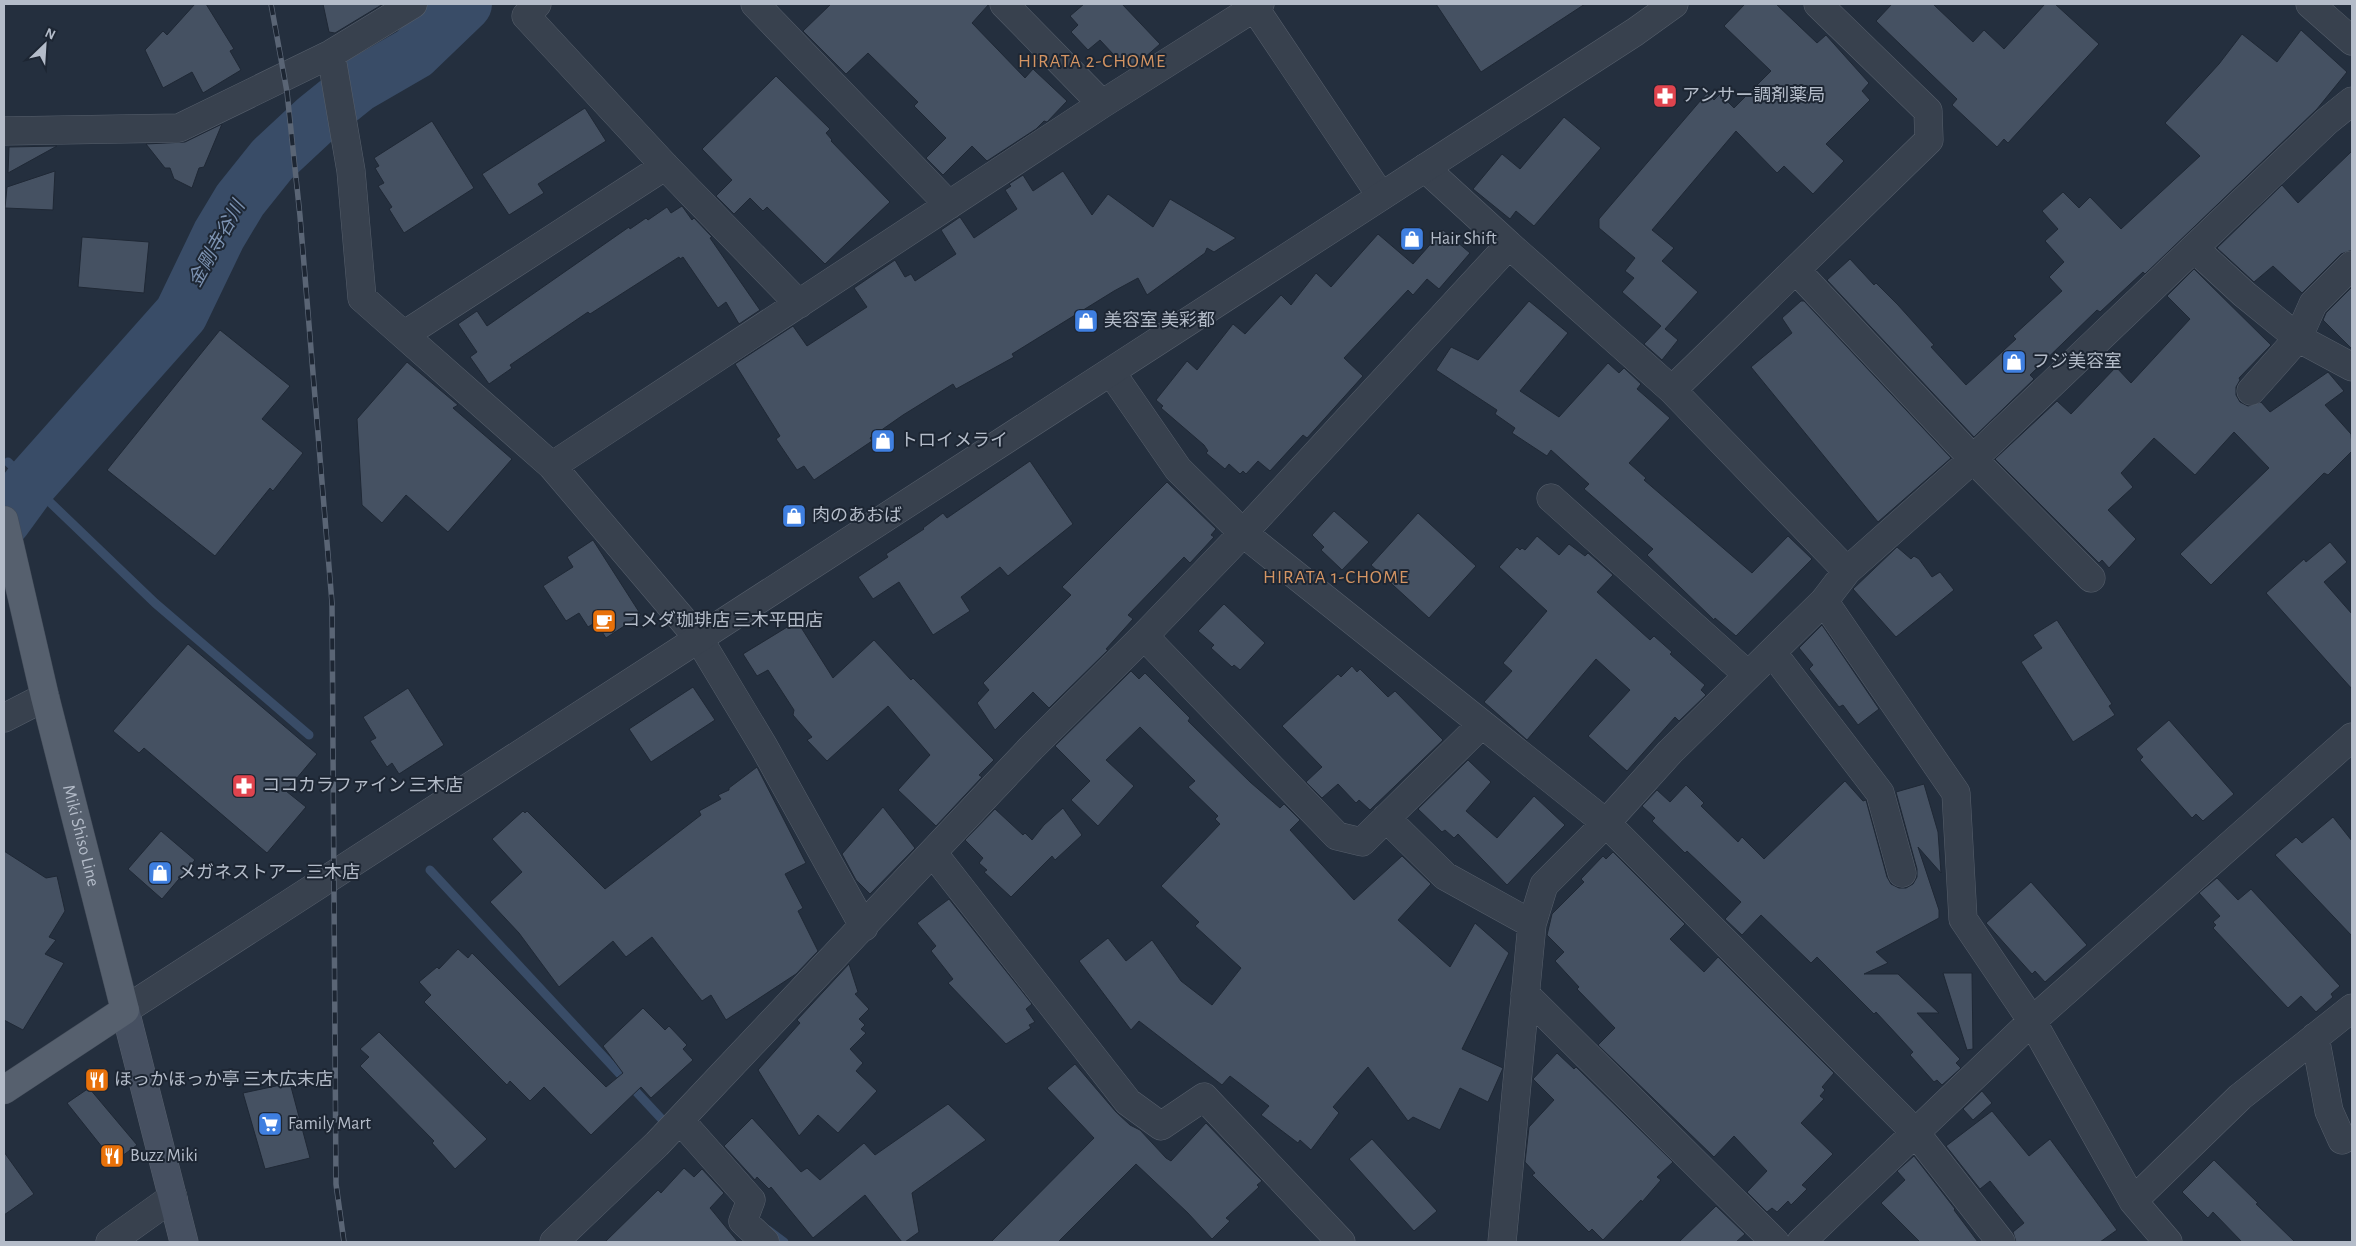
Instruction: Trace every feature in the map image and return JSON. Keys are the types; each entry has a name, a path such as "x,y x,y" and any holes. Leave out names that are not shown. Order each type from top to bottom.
{"main road":[{"name":"Miki Shiso Line","path":"4,520 45,696 125,1010"},
{"path":"4,1090 125,1010 184,1242"}],"street":[{"path":"4,130 179,128 331,54 413,4"},
{"path":"537,4 526,16 665,166 799,304"},
{"path":"755,4 949,206"},
{"path":"1004,4 1102,104"},
{"path":"125,1010 1426,168 1635,32 1674,4"},
{"path":"1672,390 1929,140 1928,111 1818,4"},
{"path":"2310,4 2352,41"},
{"path":"552,466 1102,104 1256,5 1381,196"},
{"path":"331,54 351,170 362,298 552,466 700,639 764,747 864,927"},
{"path":"1502,1242 1532,924 1544,885 1606,823 1670,752 1824,601 1846,571 1973,459 2326,122 2352,100"},
{"path":"404,335 665,166"},
{"path":"1426,168 1508,245 1672,390 1846,571"},
{"path":"554,1242 589,1211 680,1120 864,927 1030,748 1144,636 1243,533 1508,245"},
{"path":"2194,248 2244,294 2298,338 2352,367"},
{"path":"2251,390 2298,338 2313,304 2352,265"},
{"path":"1796,270 1973,459 2091,578"},
{"path":"1111,372 1178,469 1243,533 1606,823 1914,1132 2001,1242"},
{"path":"1551,498 1748,675"},
{"path":"1824,601 1956,793 1963,919 2032,1021 2133,1201 2168,1242"},
{"path":"1144,636 1337,836 1362,842 1482,724"},
{"path":"1772,652 1880,793 1902,873"},
{"path":"4,718 45,696"},
{"path":"1801,1242 2032,1021 2352,737"},
{"path":"1386,818 1445,876 1532,924"},
{"path":"933,853 1128,1102 1162,1126 1204,1097 1342,1242"},
{"path":"1525,994 1775,1242"},
{"path":"2133,1201 2240,1097 2352,1008"},
{"path":"2315,1037 2329,1111 2342,1140"},
{"path":"680,1120 752,1200 743,1222 765,1242"},
{"path":"110,1242 173,1197"}],"building":[{"path":"195,4 206,4 234,49 230,51 241,70 203,93 192,72 163,88 145,50 163,31 167,35"},
{"path":"323,4 383,4 335,33 329,32"},
{"path":"831,4 989,4 972,23 1025,78 1033,69 1067,101 1047,122 1044,121 1036,129 987,161 972,146 943,175 926,158 946,138 914,106 918,102 868,53 846,74 803,31"},
{"path":"1084,4 1122,4 1160,44 1143,59 1127,69 1100,40 1088,50 1071,32 1078,25 1070,16"},
{"path":"1436,4 1585,4 1481,72"},
{"path":"1745,4 1776,4 1817,43 1826,35 1869,83 1862,91 1870,100 1826,144 1844,161 1813,194 1784,166 1777,173 1736,131 1652,230 1674,248 1662,261 1698,292 1665,329 1678,340 1662,360 1644,344 1661,326 1622,292 1634,278 1625,271 1635,258 1599,228 1599,219 1707,93 1714,100 1720,94 1734,108 1771,71 1724,26"},
{"path":"1892,4 1933,4 1973,42 1984,30 2004,49 2045,4 2055,4 2099,44 2008,143 2004,139 1997,147 1952,105 1957,99 1876,21"},
{"path":"2301,30 2347,72 2317,109 2145,274 2143,272 2100,312 2097,310 2030,375 2034,379 1974,437 1827,280 1850,259 1874,285 1876,283 1898,305 1934,345 1931,347 1966,385 2016,339 2013,336 2062,291 2049,277 2064,262 2045,241 2058,229 2042,211 2063,192 2079,208 2090,197 2121,229 2200,156 2165,123 2219,64 2242,34 2277,62"},
{"path":"776,76 830,129 826,133 831,141 890,202 825,264 767,207 763,211 750,198 734,214 716,196 732,180 702,149"},
{"path":"585,108 606,141 538,184 544,193 509,215 482,174"},
{"path":"1564,117 1601,148 1534,226 1516,211 1510,219 1473,189 1502,154 1520,169"},
{"path":"432,121 474,188 404,233 389,209 392,207 378,186 384,183 375,168 379,166 374,158"},
{"path":"222,124 204,167 199,168 192,188 174,179 170,168 165,168 146,144 185,142"},
{"path":"57,146 8,173 9,147"},
{"path":"2352,151 2352,250 2341,254 2302,293 2273,266 2254,282 2217,248 2282,185 2298,203"},
{"path":"55,171 53,210 5,208 7,187"},
{"path":"1063,171 1092,215 1108,194 1153,227 1170,199 1236,238 1214,252 1207,248 1205,253 1147,295 1138,278 1114,291 1012,354 1014,357 956,389 953,384 903,415 870,438 872,441 814,480 804,466 797,470 776,439 780,436 735,364 793,326 807,346 867,307 854,288 895,260 905,277 911,274 915,281 956,254 941,230 960,217 974,238 1017,209 1005,190 1011,186 1009,184 1023,175 1033,191"},
{"path":"682,206 692,220 694,218 712,237 710,238 760,310 739,324 726,302 718,308 683,257 680,259 679,257 590,314 588,312 510,365 512,368 489,384 470,357 477,352 458,324 477,311 487,326 629,227 630,229 646,218 648,220 667,207 671,213"},
{"path":"1443,230 1470,253 1439,289 1427,279 1413,295 1408,290 1344,358 1363,376 1307,438 1303,435 1270,471 1258,461 1246,474 1243,471 1240,474 1229,464 1225,469 1206,453 1208,451 1204,445 1161,408 1163,406 1156,400 1187,361 1197,370 1233,324 1245,334 1281,295 1291,305 1316,273 1331,287 1378,234 1413,264"},
{"path":"82,237 149,242 144,293 78,287"},
{"path":"2194,269 2271,345 2239,378 2236,395 2240,402 2248,406 2261,402 2270,412 2328,372 2344,391 2325,405 2351,434 2352,445 2352,451 2328,475 2324,473 2211,585 2180,554 2269,468 2234,432 2195,475 2154,438 2121,473 2133,487 2108,510 2136,539 2109,568 2102,560 2099,563 1995,459 2057,401 2071,414 2116,367 2131,383 2190,319 2167,296"},
{"path":"2352,287 2352,349 2323,320 2326,313"},
{"path":"1529,301 1568,333 1520,391 1559,417 1608,363 1619,373 1624,368 1641,384 1637,389 1670,418 1629,463 1646,478 1644,480 1752,573 1788,536 1812,559 1736,636 1715,618 1714,620 1647,555 1653,549 1584,489 1589,484 1551,450 1547,456 1512,433 1515,428 1495,414 1497,410 1436,370 1451,347 1478,360"},
{"path":"1801,301 1804,301 1951,458 1878,522 1751,367 1792,333 1782,318"},
{"path":"220,330 290,386 262,419 303,453 273,491 270,488 215,556 107,470"},
{"path":"407,362 458,405 453,408 512,459 448,532 406,495 382,523 362,505 357,419"},
{"path":"1030,461 1073,524 1008,576 1000,567 961,597 970,611 933,635 899,582 873,599 858,577 888,557 886,554 924,529 943,513 947,518"},
{"path":"1167,482 1216,529 1211,535 1214,537 1190,563 1184,557 1128,615 1133,619 1106,649 1108,650 1049,708 1033,692 995,730 977,703 989,690 983,683 1071,595 1062,587"},
{"path":"1334,511 1369,542 1342,570 1321,550 1324,547 1312,535"},
{"path":"1418,513 1476,566 1429,618 1371,565"},
{"path":"1537,536 1559,555 1569,544 1585,556 1588,553 1613,575 1597,592 1650,640 1654,636 1672,652 1670,654 1705,685 1701,690 1706,695 1679,721 1675,717 1627,771 1588,736 1630,690 1596,659 1527,740 1484,702 1512,671 1503,663 1547,611 1499,567 1517,547 1520,550 1522,548 1525,550"},
{"path":"593,540 641,615 606,638 596,622 588,627 579,613 566,621 543,586 573,567 567,557"},
{"path":"2330,542 2347,562 2324,582 2352,614 2352,689 2266,593 2304,559 2306,562"},
{"path":"1897,547 1911,559 1914,556 1919,559 1932,577 1940,572 1954,590 1896,637 1853,589"},
{"path":"1224,604 1265,643 1240,670 1234,665 1232,667 1211,648 1214,645 1198,631"},
{"path":"2057,620 2112,704 2109,706 2115,715 2073,742 2021,662 2042,648 2033,635"},
{"path":"797,621 833,678 874,640 911,680 913,678 994,760 979,775 982,777 936,826 898,790 930,755 888,706 827,761 807,740 812,737 793,715 794,710 768,670 757,676 743,654"},
{"path":"1822,625 1879,709 1858,725 1843,705 1839,707 1809,669 1813,665 1799,648"},
{"path":"188,644 317,754 286,791 306,807 267,853 144,748 139,753 113,731"},
{"path":"1352,666 1357,672 1360,669 1388,697 1395,691 1443,740 1370,810 1359,800 1356,803 1338,784 1322,798 1306,782 1322,767 1282,726 1338,674 1341,677"},
{"path":"1131,671 1139,679 1145,673 1190,718 1188,721 1250,782 1280,808 1284,804 1300,820 1290,830 1354,900 1402,856 1431,884 1398,920 1450,967 1475,923 1509,953 1462,1049 1503,1068 1488,1102 1460,1088 1440,1130 1413,1117 1408,1121 1368,1067 1333,1107 1339,1113 1311,1150 1300,1140 1298,1143 1261,1115 1269,1106 1230,1076 1222,1085 1139,1021 1131,1030 1079,961 1108,938 1126,961 1152,940 1181,981 1212,1005 1241,968 1195,926 1199,922 1161,886 1220,824 1215,819 1218,816 1188,787 1195,781 1140,727 1106,760 1134,786 1098,826 1071,800 1090,781 1055,746"},
{"path":"693,687 715,720 651,762 629,729"},
{"path":"408,688 444,745 399,774 392,763 387,767 370,741 376,738 363,717"},
{"path":"2169,720 2234,794 2203,821 2196,814 2192,818 2140,760 2143,757 2136,749"},
{"path":"1468,760 1491,782 1466,811 1497,838 1534,796 1565,825 1507,885 1458,834 1454,838 1445,830 1442,832 1418,809"},
{"path":"757,767 806,863 785,874 803,908 798,911 818,951 796,974 726,1020 711,995 702,1001 652,937 626,957 613,941 559,987 519,933 490,902 522,872 492,839 523,811 525,813 527,811 605,889 701,815 699,811 721,799 718,795 729,790 729,788"},
{"path":"1845,781 1863,801 1866,800 1887,877 1891,884 1899,888 1906,888 1913,884 1917,877 1917,869 1896,792 1924,784 1938,832 1941,873 1918,847 1939,910 1939,918 1876,952 1888,963 1864,974 1898,974 1939,1013 1917,1013 1960,1059 1956,1063 1961,1068 1942,1085 1937,1080 1934,1082 1910,1055 1913,1052 1876,1012 1874,1014 1817,957 1811,963 1761,915 1742,935 1725,919 1741,902 1652,821 1655,818 1642,806 1657,790 1670,802 1686,785 1704,803 1701,806 1738,842 1742,837 1764,859"},
{"path":"883,807 915,848 870,894 856,880 842,854"},
{"path":"1063,808 1082,835 1055,860 1052,856 1011,897 984,872 987,870 979,863 983,858 965,840 995,809 1023,835 1025,833 1032,840 1044,825"},
{"path":"2333,817 2352,841 2352,936 2275,855 2296,837 2302,843"},
{"path":"161,831 195,860 162,899 128,869"},
{"path":"4,851 46,878 57,876 65,911 49,937 56,940 45,954 64,963 23,1030 4,1020"},
{"path":"1613,852 1685,924 1670,939 1704,972 1718,957 1834,1073 1822,1087 1825,1090 1820,1096 1824,1099 1801,1123 1833,1154 1802,1185 1807,1189 1791,1205 1788,1201 1777,1212 1772,1208 1767,1212 1747,1192 1767,1171 1734,1136 1714,1157 1598,1045 1615,1028 1577,989 1579,987 1555,961 1564,952 1547,935 1552,914 1584,882 1581,879 1603,856 1606,859"},
{"path":"2217,878 2238,900 2251,889 2340,986 2331,994 2333,997 2316,1012 2301,996 2288,1008 2213,928 2216,925 2213,922 2220,916 2199,893"},
{"path":"2031,882 2087,945 2045,982 2035,971 2032,974 1986,923"},
{"path":"949,899 1032,1004 1026,1009 1035,1022 1029,1025 1031,1028 1006,1044 948,983 953,979 931,951 936,946 917,923"},
{"path":"458,949 468,958 472,953 606,1087 623,1073 603,1046 643,1008 665,1030 669,1026 687,1045 683,1049 693,1060 651,1098 641,1087 591,1135 544,1087 530,1101 510,1081 507,1085 424,1002 431,995 419,982 437,967 439,969"},
{"path":"849,964 858,992 855,994 869,1009 859,1019 865,1025 861,1029 866,1033 850,1049 863,1063 856,1071 877,1091 838,1133 818,1115 799,1136 758,1070 800,1023 797,1020"},
{"path":"1943,973 1972,973 1973,1049 1967,1050"},
{"path":"379,1032 487,1139 455,1169 432,1143 434,1141 360,1066 369,1057 360,1049"},
{"path":"1557,1053 1574,1069 1576,1067 1673,1162 1657,1177 1661,1180 1642,1202 1641,1200 1603,1240 1592,1229 1589,1232 1532,1175 1535,1173 1525,1162 1529,1127 1554,1100 1533,1079"},
{"path":"1075,1064 1116,1112 1130,1125 1140,1130 1166,1158 1171,1161 1206,1123 1262,1181 1257,1185 1259,1187 1226,1218 1230,1221 1212,1239 1188,1213 1136,1164 1058,1242 991,1242 1094,1138 1047,1088"},
{"path":"290,1083 310,1158 265,1169 243,1093"},
{"path":"89,1088 137,1145 114,1162 67,1103"},
{"path":"1982,1091 1992,1103 1973,1120 1963,1109"},
{"path":"948,1104 986,1140 912,1193 919,1232 905,1242 902,1242 865,1195 813,1238 771,1187 769,1189 757,1177 755,1180 724,1146 752,1118 801,1172 807,1168 820,1180 864,1143 875,1155"},
{"path":"1992,1111 2029,1156 2050,1139 2117,1230 2100,1242 2016,1242 2013,1232 2024,1223 1990,1181 1980,1189 1946,1146"},
{"path":"1372,1139 1437,1211 1414,1231 1349,1159"},
{"path":"4,1152 34,1194 4,1215"},
{"path":"1914,1156 1978,1242 1920,1242 1881,1203 1905,1180 1897,1171"},
{"path":"2214,1160 2295,1242 2242,1242 2213,1212 2208,1218 2182,1192"},
{"path":"684,1168 694,1177 702,1169 724,1193 710,1208 738,1242 605,1242 658,1190 661,1193"},
{"path":"1716,1206 1745,1234 1736,1242 1679,1242"}],"waterway":[{"name":"金剛寺谷川","path":"4,520 31,483 181,314 219,235 240,200 272,160 316,119 357,86 414,53 465,4"},
{"path":"8,462 155,603 309,735"},
{"path":"430,870 669,1127"},
{"path":"768,1230 784,1242"}],"railway":[{"path":"271,4 287,92 300,216 332,603 336,1184 344,1242"}],"place":[{"name":"アンサー調剤薬局","path":"1665,96"},
{"name":"Hair Shift","path":"1412,239"},
{"name":"美容室 美彩都","path":"1086,321"},
{"name":"フジ美容室","path":"2014,362"},
{"name":"トロイメライ","path":"883,441"},
{"name":"肉のあおば","path":"794,516"},
{"name":"コメダ珈琲店 三木平田店","path":"604,621"},
{"name":"ココカラファイン 三木店","path":"244,786"},
{"name":"メガネストアー 三木店","path":"160,873"},
{"name":"ほっかほっか亭 三木広末店","path":"97,1080"},
{"name":"Family Mart","path":"270,1124"},
{"name":"Buzz Miki","path":"112,1156"}],"district":[{"name":"HIRATA 2-CHOME","path":"1092,61"},
{"name":"HIRATA 1-CHOME","path":"1336,577"}]}
